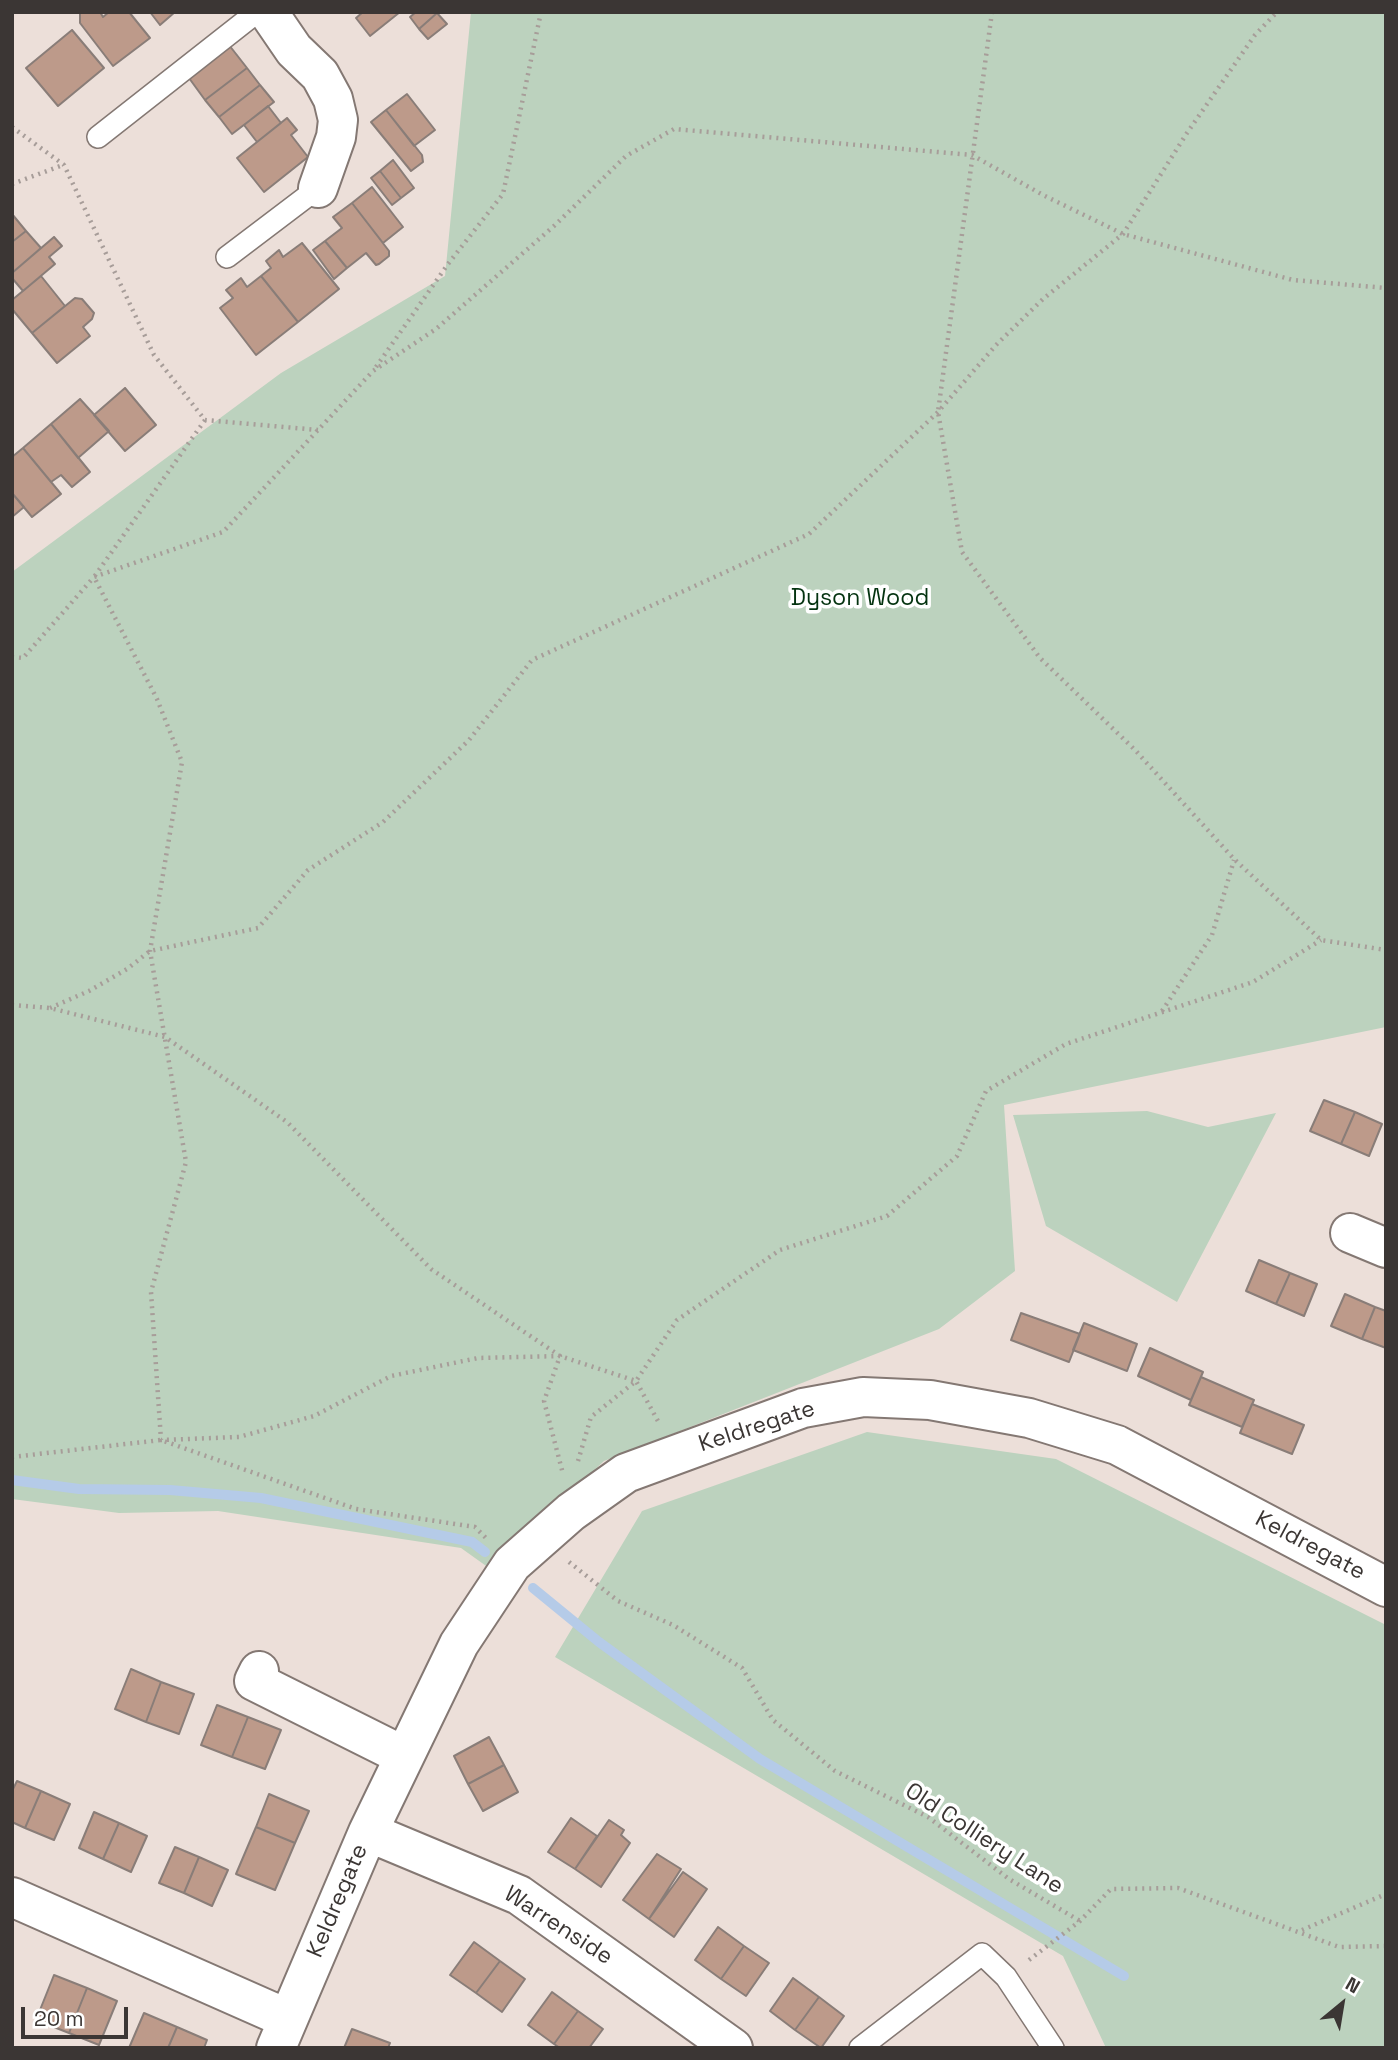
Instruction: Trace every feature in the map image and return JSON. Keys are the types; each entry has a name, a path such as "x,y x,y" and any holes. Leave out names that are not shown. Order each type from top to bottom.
{"street":[{"path":"268,12 294,50 320,75 333,99 338,120 336,137 318,188"},
{"path":"1350,1233 1386,1248"},
{"name":"Keldregate","path":"282,2033 368,1832 459,1644 512,1564 570,1504 626,1473 803,1408 863,1397 930,1400 1029,1418 1117,1446 1386,1587"},
{"path":"259,1671 254,1681 404,1756"},
{"name":"Warrenside","path":"368,1832 519,1895 733,2048"},
{"path":"12,1897 282,2033"}],"lane":[{"path":"98,137 257,12"},
{"path":"228,257 318,188"},
{"path":"860,2048 982,1954 1006,1977 1053,2048"}],"path":[{"path":"94,577 223,532 373,371 448,264 503,194 541,12"},
{"path":"992,12 938,412 962,552 1040,658 1135,750 1234,859 1321,940 1386,950"},
{"path":"50,1008 89,991 127,969 149,951 258,928 307,870 383,822 469,740 532,660 809,534 938,412 1005,336 1043,299 1123,234 1202,111 1255,35 1277,12"},
{"path":"12,128 64,165 154,355 205,420 319,430"},
{"path":"373,371 436,329 554,226 625,156 674,129 972,155 1043,195 1123,234 1293,280 1386,288"},
{"path":"12,184 64,165"},
{"path":"12,657 23,658 94,577 205,420"},
{"path":"94,577 157,699 181,762 149,951 186,1162 151,1292 161,1440"},
{"path":"1161,1012 1212,935 1234,859"},
{"path":"570,1504 591,1417 636,1381 677,1320 780,1250 887,1216 957,1156 986,1091 1066,1044 1253,982 1321,940"},
{"path":"12,1004 50,1008 165,1037 287,1122 431,1269 560,1356 636,1381 678,1453"},
{"path":"12,1457 161,1440 239,1437 314,1416 391,1376 478,1358 560,1356"},
{"path":"560,1356 544,1401 570,1504"},
{"path":"161,1440 356,1509 475,1527 512,1564"},
{"name":"Old Colliery Lane","path":"539,1537 618,1601 673,1625 741,1668 773,1720 835,1771 928,1818 1009,1879 1080,1921"},
{"name":"Old Colliery Lane","path":"1051,1943 1080,1921 1111,1889 1178,1888 1301,1930 1339,1947 1386,1946"},
{"path":"1301,1930 1386,1894"}],"green space":[{"name":"Dyson Wood","path":"471,12 1386,12 1386,1027 1004,1105 1015,1271 939,1329 604,1461 489,1568 461,1548 218,1511 119,1513 12,1499 12,572 281,373 445,276"},
{"path":"1147,1111 1208,1127 1276,1113 1177,1302 1046,1226 1013,1115"},
{"path":"867,1432 1056,1459 1386,1625 1386,2048 1106,2048 1063,1956 555,1657 642,1511"}],"building":[{"path":"80,12 100,12 103,17 109,12 129,12 150,38 113,66 80,23"},
{"path":"150,12 175,12 160,25"},
{"path":"363,12 400,12 370,36 356,18"},
{"path":"416,12 437,13 419,29 410,17"},
{"path":"437,13 447,24 428,39 419,29"},
{"path":"72,30 104,68 58,106 26,68"},
{"path":"229,45 247,68 205,100 189,78"},
{"path":"247,68 260,85 219,117 205,100"},
{"path":"260,85 274,102 232,134 219,117"},
{"path":"407,94 435,130 414,146 386,110"},
{"path":"268,106 281,123 257,142 244,125"},
{"path":"386,110 422,155 423,162 411,171 371,122"},
{"path":"287,118 297,130 291,135 308,157 264,192 237,158"},
{"path":"393,160 414,188 401,198 380,171"},
{"path":"380,171 401,198 392,205 371,178"},
{"path":"372,187 403,227 383,243 352,203"},
{"path":"352,203 389,251 389,256 379,264 376,265 366,253 347,268 325,241 342,228 333,217"},
{"path":"12,214 26,231 12,242"},
{"path":"26,231 41,248 12,273 12,242"},
{"path":"54,237 62,246 49,257 55,264 23,291 12,278 12,273"},
{"path":"325,241 347,268 334,279 313,250"},
{"path":"302,243 339,289 298,322 261,276 271,268 266,261 279,250 283,257"},
{"path":"41,276 65,306 32,333 12,309 12,300"},
{"path":"261,276 298,322 256,355 220,308 233,298 226,290 241,278 247,287"},
{"path":"75,298 82,299 94,313 92,319 83,327 90,336 57,363 32,333"},
{"path":"125,388 156,425 125,451 94,415"},
{"path":"80,399 109,431 78,458 51,424"},
{"path":"51,424 90,472 72,487 61,475 51,482 23,448"},
{"path":"23,448 61,494 32,517 12,493 12,457"},
{"path":"12,493 24,507 12,517"},
{"path":"1324,1100 1355,1112 1341,1144 1310,1131"},
{"path":"1355,1112 1382,1124 1369,1156 1341,1144"},
{"path":"1259,1260 1290,1273 1276,1304 1246,1291"},
{"path":"1290,1273 1317,1284 1304,1316 1276,1304"},
{"path":"1345,1294 1375,1307 1362,1339 1331,1326"},
{"path":"1375,1307 1386,1311 1386,1348 1362,1339"},
{"path":"1021,1313 1080,1334 1069,1362 1011,1340"},
{"path":"1084,1323 1137,1344 1127,1371 1073,1350"},
{"path":"1150,1348 1203,1372 1191,1400 1138,1376"},
{"path":"1201,1377 1254,1400 1242,1427 1189,1405"},
{"path":"1252,1404 1304,1425 1292,1454 1240,1433"},
{"path":"131,1669 161,1682 146,1722 115,1709"},
{"path":"161,1682 194,1694 179,1734 146,1722"},
{"path":"217,1705 248,1717 232,1757 201,1745"},
{"path":"248,1717 281,1730 265,1769 232,1757"},
{"path":"489,1737 504,1765 468,1784 454,1756"},
{"path":"504,1765 518,1792 483,1811 468,1784"},
{"path":"17,1781 41,1791 25,1828 12,1822 12,1791"},
{"path":"41,1791 70,1804 54,1840 25,1828"},
{"path":"269,1794 309,1811 295,1843 256,1827"},
{"path":"94,1812 119,1823 103,1859 79,1848"},
{"path":"571,1818 597,1836 575,1869 548,1852"},
{"path":"609,1820 624,1830 621,1835 630,1843 601,1887 575,1869"},
{"path":"119,1823 147,1836 131,1872 103,1859"},
{"path":"256,1827 295,1843 275,1890 236,1874"},
{"path":"175,1847 199,1857 184,1893 159,1883"},
{"path":"657,1854 681,1869 649,1919 623,1900"},
{"path":"199,1857 228,1870 212,1906 184,1893"},
{"path":"683,1872 707,1889 674,1937 649,1919"},
{"path":"718,1927 744,1946 721,1979 695,1960"},
{"path":"474,1942 500,1961 476,1993 450,1975"},
{"path":"744,1946 769,1963 746,1996 721,1979"},
{"path":"500,1961 525,1979 502,2012 476,1993"},
{"path":"54,1975 87,1988 69,2033 36,2020"},
{"path":"793,1978 819,1997 795,2030 770,2011"},
{"path":"87,1988 117,2001 99,2045 69,2033"},
{"path":"552,1992 578,2011 554,2044 528,2025"},
{"path":"819,1997 844,2016 821,2048 795,2030"},
{"path":"578,2011 603,2029 589,2048 560,2048 554,2044"},
{"path":"144,2013 177,2027 168,2048 129,2048"},
{"path":"177,2027 207,2040 204,2048 168,2048"},
{"path":"352,2029 390,2043 388,2048 344,2048"}],"waterway":[{"path":"12,1480 79,1489 170,1490 261,1498 472,1542 485,1552"},
{"path":"533,1588 599,1642 760,1759 1124,1976"}]}
